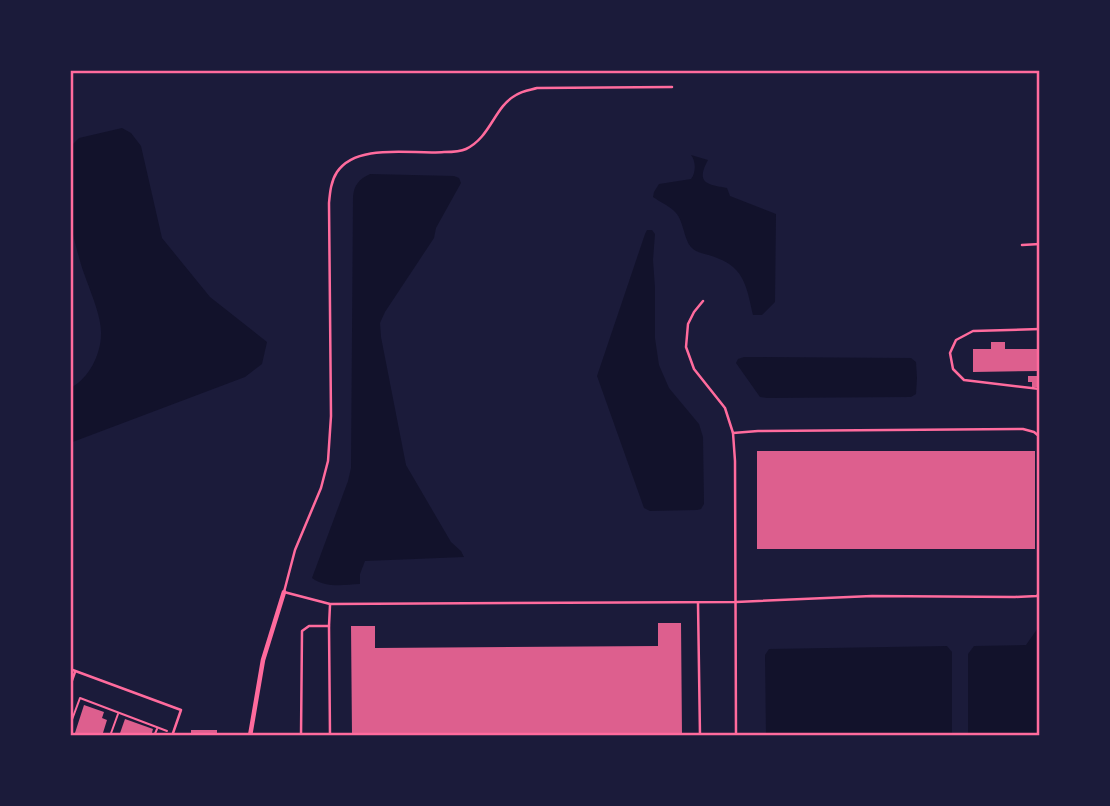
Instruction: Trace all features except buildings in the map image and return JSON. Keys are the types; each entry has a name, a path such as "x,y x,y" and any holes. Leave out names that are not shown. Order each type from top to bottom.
{"street":[{"path":"250,736 263,660 284,592"}],"lane":[{"path":"672,87 537,88 516,95 500,110 485,136 464,150 436,153 391,152 355,157 338,170 331,183 329,203 331,416 328,461 321,488 295,550 284,592 330,604 736,602 872,596 1015,597 1037,596 1040,592"},
{"path":"1022,244 1040,244"},
{"path":"704,301 688,324 687,347 694,369 725,408 733,433 736,736"},
{"path":"1040,330 973,331 956,340 950,353 953,369 964,380 1040,389"},
{"path":"733,433 798,430 1023,429 1040,437"},
{"path":"698,602 700,736"},
{"path":"330,604 330,736"},
{"path":"301,736 302,631 309,626 329,626"},
{"path":"70,669 181,710 172,735"},
{"path":"70,686 75,671"}],"path":[{"path":"70,725 80,698 172,735"},
{"path":"110,736 118,713"},
{"path":"154,736 157,727"}],"shaded area":[{"path":"122,128 131,133 141,146 162,238 210,297 267,342 262,364 245,377 70,443 70,388 83,379 93,365 99,350 101,326 71,223 70,147 79,138"},
{"path":"691,155 708,160 703,174 706,182 727,188 730,196 776,214 775,302 762,315 753,315 743,280 734,267 692,248 676,213 653,197 659,184 691,179 695,167"},
{"path":"370,174 454,176 459,178 461,183 436,228 434,238 380,323 406,465 451,542 464,557 365,561 360,574 360,584 328,585 312,578 351,468 353,197 358,183"},
{"path":"647,230 652,230 655,234 655,338 659,365 669,388 699,424 703,437 704,504 697,510 650,511 644,508 597,376"},
{"path":"744,357 911,358 916,362 916,394 911,397 760,397 736,363"},
{"path":"1040,625 1040,736 968,736 968,654 974,646 1026,645"},
{"path":"947,646 952,652 952,736 766,736 765,655 769,649"}]}
